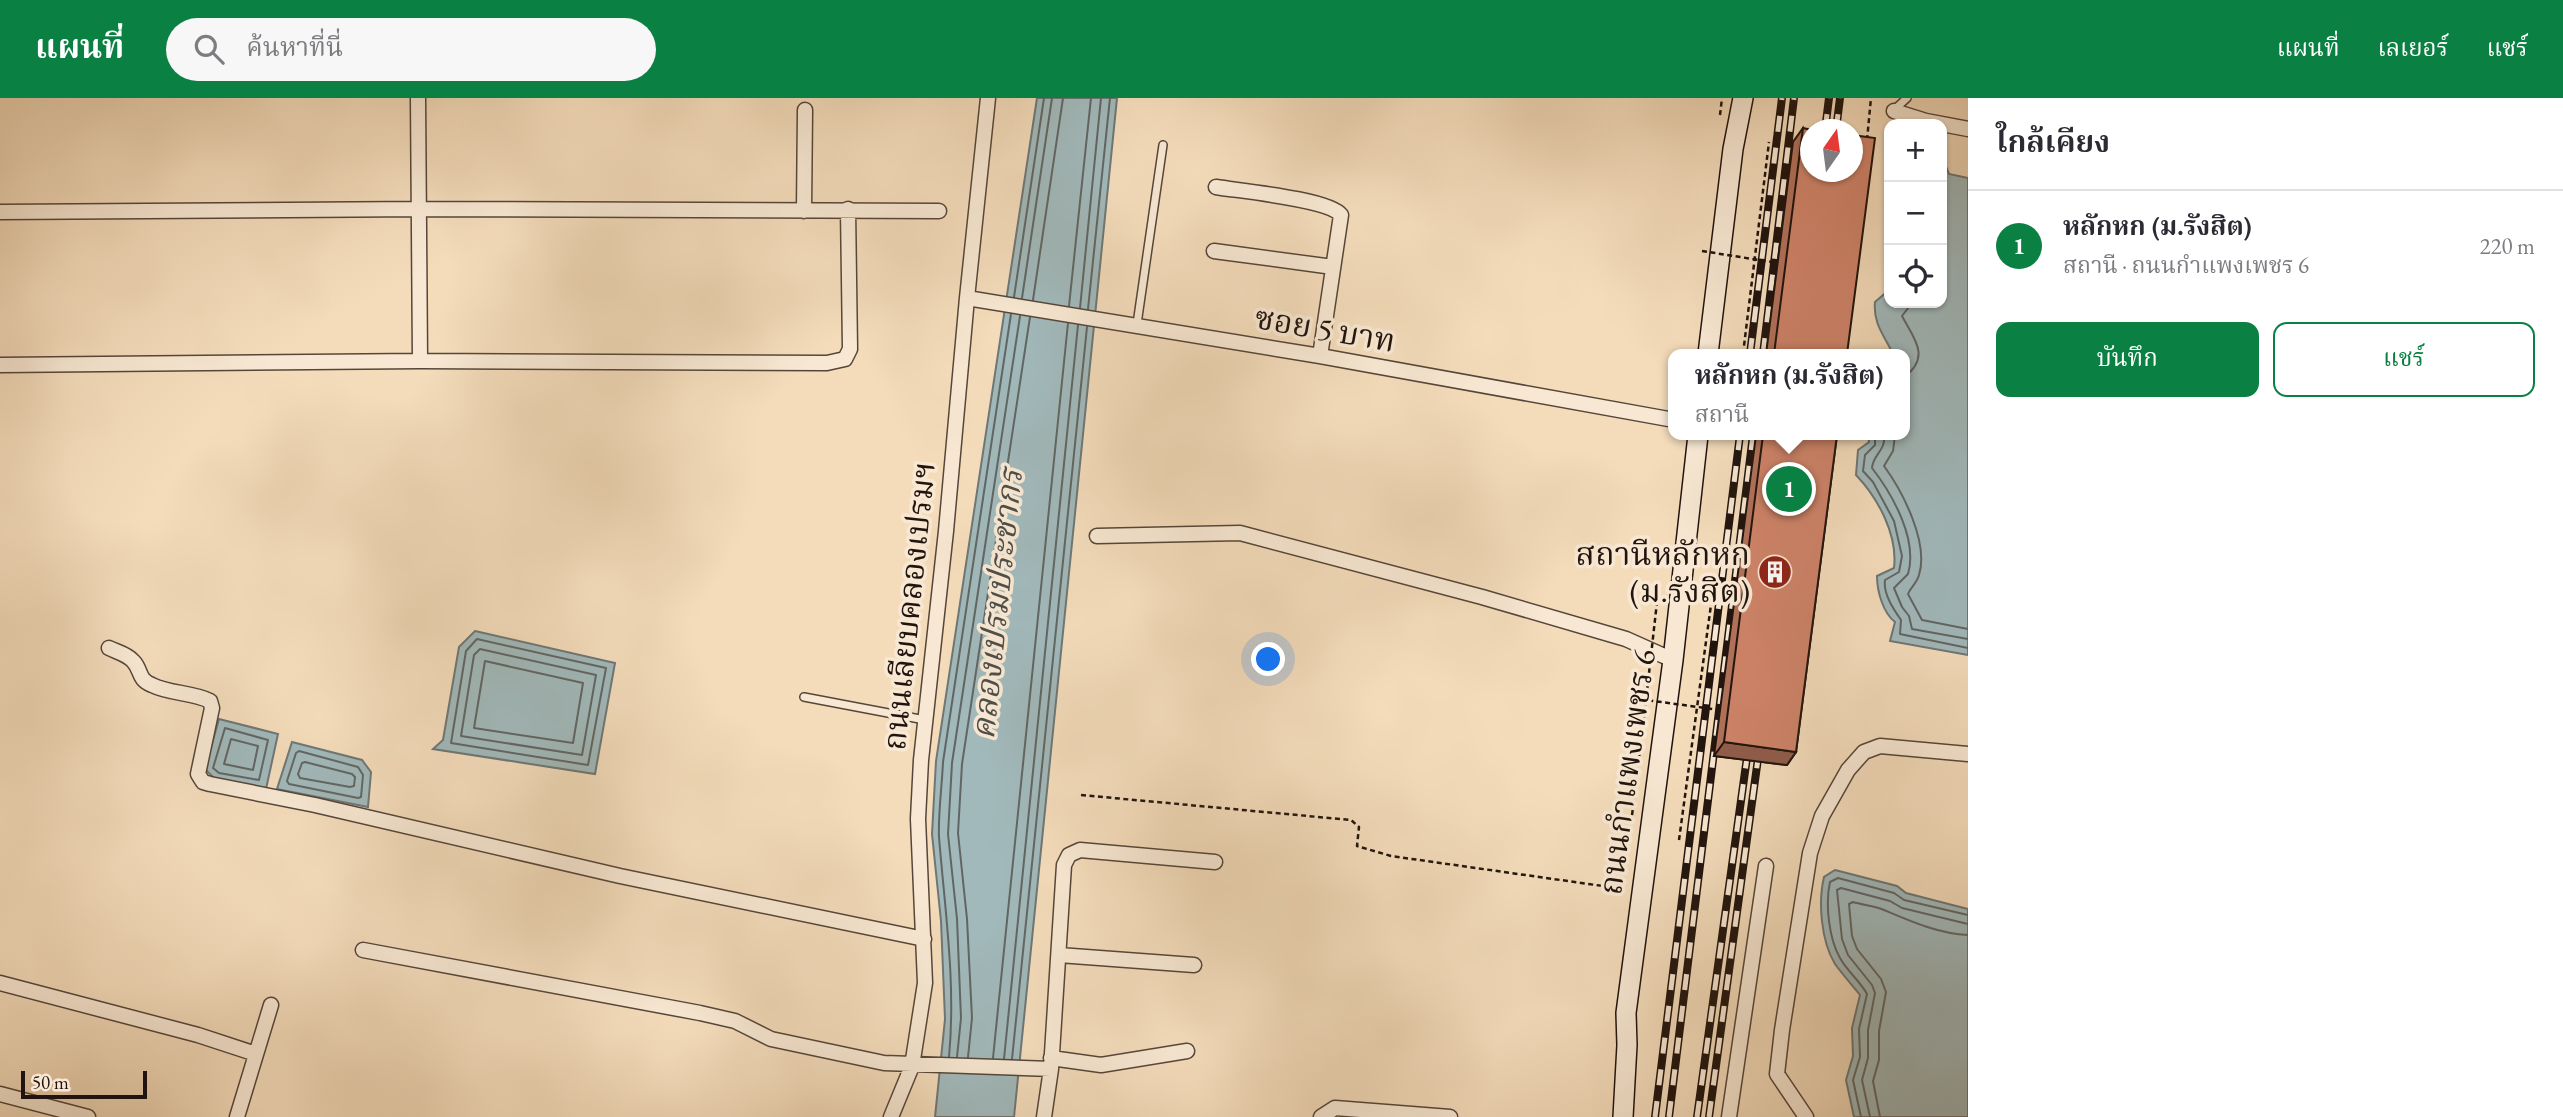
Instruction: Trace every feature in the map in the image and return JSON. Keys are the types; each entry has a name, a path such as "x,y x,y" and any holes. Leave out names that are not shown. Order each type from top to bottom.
{"main road":[{"path":"1709,349 1733,149 1743,98"},
{"name":"ถนนกำแพงเพชร 6","path":"1623,1117 1626,1013 1673,660 1697,440"}],"street":[{"path":"418,98 420,361"},
{"name":"ถนนเลียบคลองเปรมฯ","path":"891,1117 912,1066 925,983 918,819 925,720 988,98"},
{"path":"804,211 805,110"},
{"path":"1894,111 1926,121 1968,129"},
{"path":"1216,187 1317,203 1336,210 1341,215 1320,356"},
{"path":"0,212 420,209 939,211"},
{"path":"0,365 420,361 827,363 845,359 850,349 848,209"},
{"path":"1214,251 1333,267"},
{"name":"ซอย 5 บาท","path":"967,298 1137,324 1668,419"},
{"path":"1097,536 1240,533 1626,639 1673,660"},
{"path":"109,648 135,662 140,676 154,686 202,696 210,701 212,708 198,774 203,782 315,805 620,876 924,939"},
{"path":"1806,1117 1777,1074 1810,853 1822,816 1848,770 1864,752 1880,746 1968,754"},
{"path":"1045,1117 1064,864 1069,855 1080,850 1215,862"},
{"path":"1729,1117 1766,866"},
{"path":"363,950 700,1013 736,1021 771,1039 884,1063 912,1066 932,1063 1101,1065 1187,1051"},
{"path":"1059,955 1194,965"},
{"path":"0,983 198,1035 256,1054"},
{"path":"237,1117 271,1005"},
{"path":"0,1094 88,1117"},
{"path":"1321,1117 1335,1108 1450,1117"}],"lane":[{"path":"1894,111 1906,98"},
{"path":"1137,324 1163,145"},
{"path":"804,697 925,720"}],"path":[{"path":"1866,151 1871,98"},
{"path":"1744,349 1769,142"},
{"path":"1702,251 1778,263"},
{"path":"1630,832 1660,584"},
{"path":"1679,840 1713,590"},
{"path":"1646,700 1720,710"},
{"path":"1081,795 1350,820 1359,827 1357,846 1391,856 1641,891"}],"water":[{"name":"คลองเปรมประชากร","path":"1037,98 1117,98 1014,1117 935,1117 945,1019 941,921 932,834 936,761"},
{"path":"1947,169 1949,174 1968,178 1968,655 1890,641 1895,622 1882,601 1877,576 1894,568 1893,543 1879,506 1856,475 1858,450 1869,440 1910,440 1910,349 1890,349 1877,323 1875,302 1884,294 1884,308 1947,308"},
{"path":"475,631 615,663 595,774 433,749 443,740 459,647"},
{"path":"219,719 278,734 266,789 215,779 205,769"},
{"path":"292,742 362,760 371,772 368,807 277,789"},
{"path":"1835,870 1968,909 1968,1117 1854,1117 1846,1080 1853,1056 1852,1028 1860,995 1830,955 1822,921 1824,877"}],"building":[{"path":"1863,136 1875,138 1848,349 1775,349 1800,151 1800,182 1863,182"},
{"name":"สถานีหลักหก (ม.รังสิต)","path":"1762,440 1836,440 1796,752 1724,742"}],"railway":[{"path":"1751,349 1782,98"},
{"path":"1764,349 1794,98"},
{"path":"1826,119 1829,98"},
{"path":"1837,119 1840,98"},
{"path":"1655,1117 1739,440"},
{"path":"1669,1117 1752,440"},
{"path":"1697,1117 1749,743"},
{"path":"1709,1117 1760,744"}],"place":[{"name":"หลักหก (ม.รังสิต)","path":"1789,489"},
{"name":"สถานีหลักหก (ม.รังสิต)","path":"1775,572"}]}
